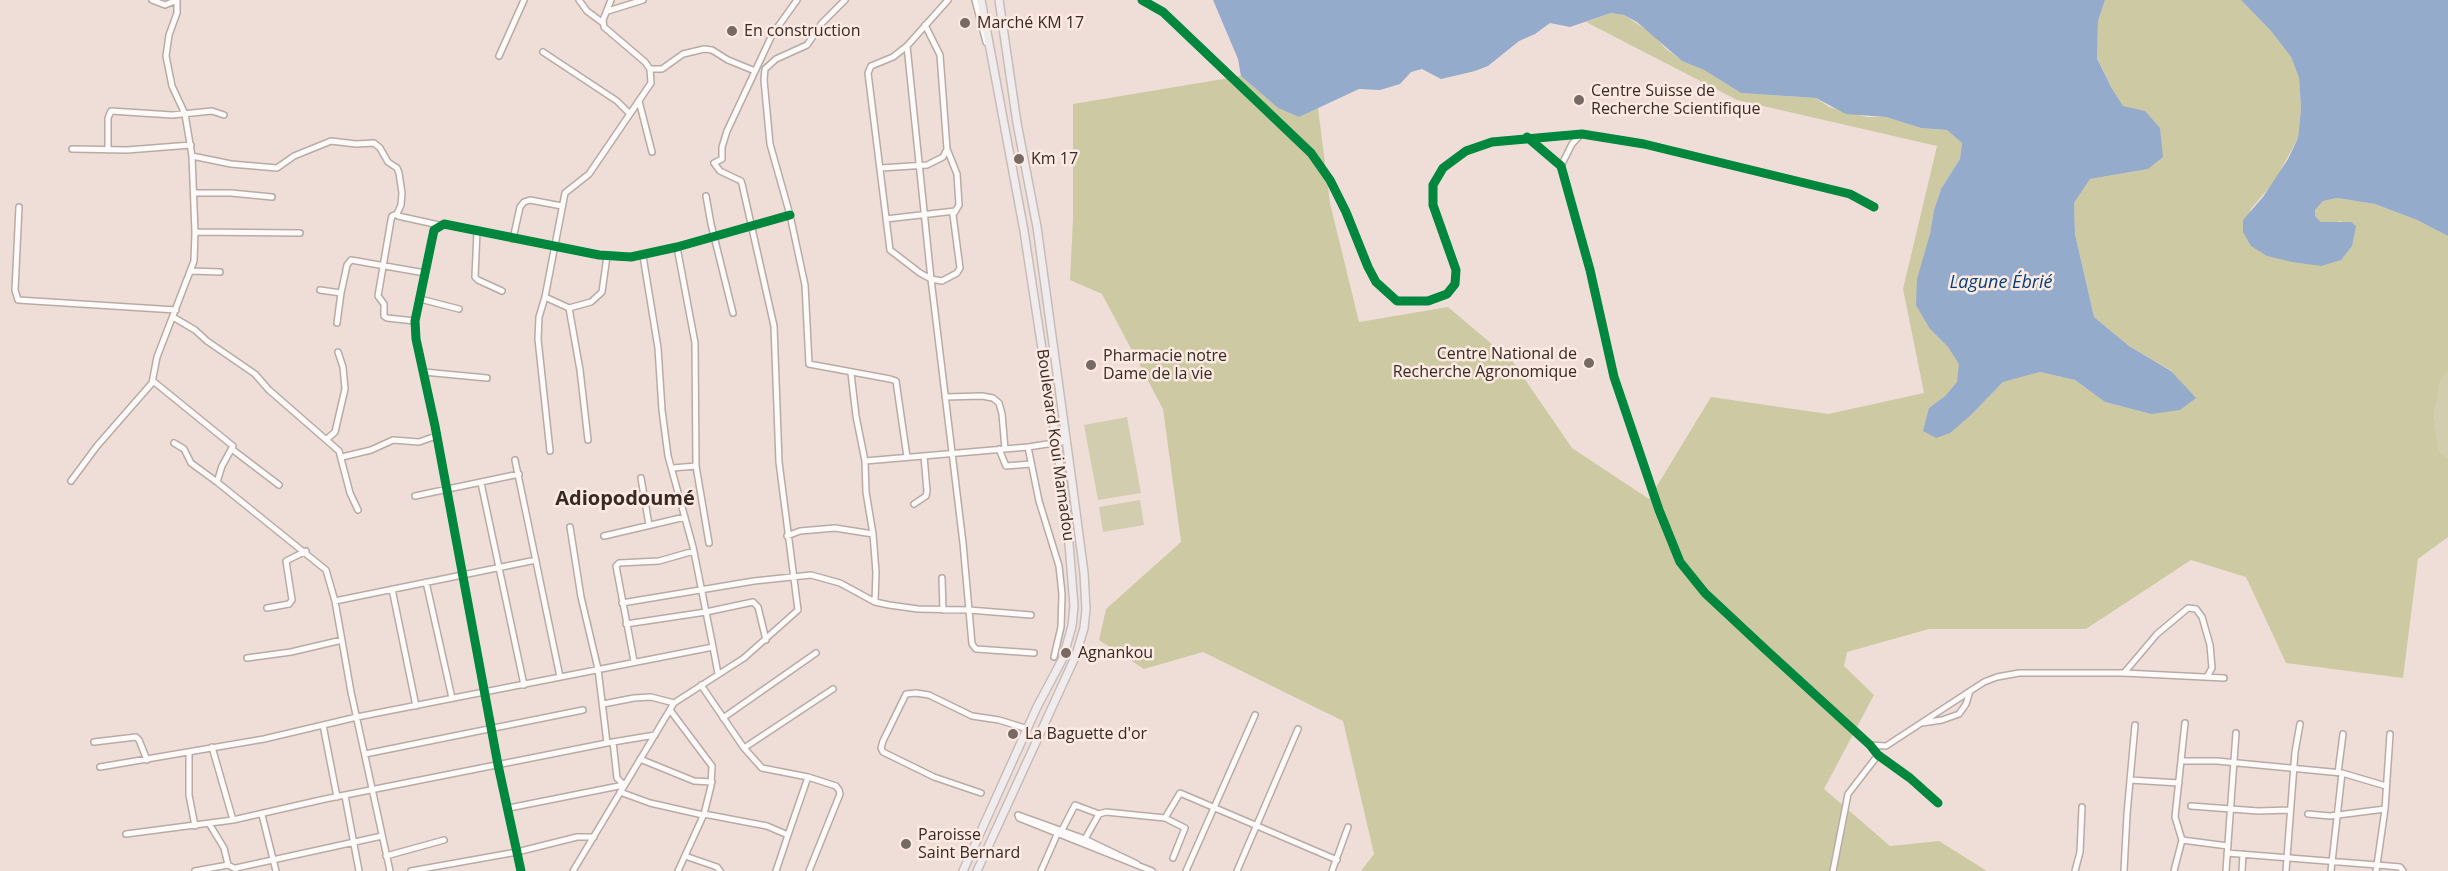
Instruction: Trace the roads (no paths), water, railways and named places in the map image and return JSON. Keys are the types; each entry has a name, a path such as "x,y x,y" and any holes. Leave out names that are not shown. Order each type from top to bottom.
{"main road":[{"name":"Boulevard Koui Mamadou","path":"963,871 1028,729 1064,658 1073,616 1073,576 1064,497 1024,231 981,0"},
{"name":"Boulevard Koui Mamadou","path":"977,871 1064,684 1084,628 1086,609 1084,573 1037,227 1017,123 999,0"}],"street":[{"path":"70,481 153,381 156,357 195,256 195,193 191,145 185,114 172,86 166,56 169,35 176,20 177,0 165,5 152,0"},
{"path":"499,56 524,0"},
{"path":"550,451 538,339 539,317 556,247 565,193 589,174 651,83 650,69 603,23 587,11 579,0"},
{"path":"603,23 610,0"},
{"path":"608,11 643,0"},
{"path":"573,871 674,703 744,658 798,610 779,462 774,326 741,181 720,171 714,162 722,159 722,147 727,131 772,34 797,0"},
{"path":"845,0 822,23 807,45 776,59 765,69 770,144 790,215 807,294 809,364 896,381 907,458"},
{"path":"948,0 907,46 893,57 871,66 868,73 892,253 931,279 944,280 959,271 955,211"},
{"path":"975,0 997,77"},
{"path":"1142,0 1163,12 1287,127 1311,153 1330,180 1376,282 1397,301 1428,301 1447,294 1455,284 1456,270 1433,206 1433,185 1443,168 1466,151 1492,142 1527,137 1582,134 1644,144 1850,194 1874,207"},
{"path":"886,219 955,211 960,205 957,174 947,149 940,55 925,25"},
{"path":"907,46 973,648 1034,653"},
{"path":"650,69 662,69 683,54 704,49 712,50 728,60 755,71"},
{"path":"543,52 616,100 630,114"},
{"path":"639,101 652,152"},
{"path":"108,150 108,118 111,111 185,114 212,111 224,115"},
{"path":"1561,165 1572,144 1582,134"},
{"path":"1527,137 1561,165 1590,270 1614,377 1659,510 1680,562 1705,593 1870,745 1878,755 1938,803"},
{"path":"192,156 267,169 277,168 294,156 331,141 356,144 374,143 380,148 388,162 397,168 401,205 397,214 392,216 378,296 384,304 384,316 415,321"},
{"path":"72,149 108,150 191,145"},
{"path":"881,168 927,165 943,157 947,149"},
{"path":"195,193 231,193 272,197"},
{"path":"706,196 733,313"},
{"path":"513,239 520,207 524,202 530,200 562,206"},
{"path":"19,207 15,290 18,300 176,310"},
{"path":"397,214 439,225 607,256 643,256 790,215"},
{"path":"439,225 434,230 415,321 416,339 448,490 498,765 509,808 520,871"},
{"path":"477,231 475,277 502,291"},
{"path":"195,232 300,233"},
{"path":"677,247 695,343 696,466 709,543"},
{"path":"544,297 569,308 591,302 601,296 607,256"},
{"path":"643,256 658,348 668,456 694,551 718,674"},
{"path":"337,323 349,261 355,259 425,273"},
{"path":"191,271 220,272"},
{"path":"320,290 341,293"},
{"path":"420,299 459,309"},
{"path":"569,308 580,370 588,440"},
{"path":"173,317 195,330 255,374 269,390 327,439 342,457 350,493 358,510"},
{"path":"327,439 335,432 345,389 343,367 338,352"},
{"path":"424,372 487,378"},
{"path":"851,373 856,416 865,461 866,492 873,534 876,572 875,602"},
{"path":"153,381 232,445 233,450 279,484"},
{"path":"945,397 982,396 999,402 1002,414 1002,449 1006,466 1030,464"},
{"path":"342,457 371,450 393,440 419,442 436,436"},
{"path":"865,461 1028,447 1067,441"},
{"path":"174,443 183,449 191,463 306,551 326,570 335,601 390,871"},
{"path":"1028,447 1039,501 1059,566 1062,594 1061,627 1054,657"},
{"path":"217,482 222,466 233,450"},
{"path":"914,504 926,496 924,456"},
{"path":"515,460 560,677"},
{"path":"673,468 696,466"},
{"path":"415,496 519,474"},
{"path":"641,478 649,525"},
{"path":"481,483 524,684"},
{"path":"604,536 685,517"},
{"path":"570,527 581,597 598,669 617,778 624,785"},
{"path":"787,536 800,531 835,528 873,534"},
{"path":"267,608 289,604 292,600 286,561 306,551"},
{"path":"634,661 616,570 617,564 659,561 694,551"},
{"path":"335,601 536,560"},
{"path":"622,603 795,576 827,578 875,602 918,609 1030,615"},
{"path":"942,579 943,610"},
{"path":"426,582 452,698"},
{"path":"392,590 416,706"},
{"path":"626,624 706,612 750,601 756,603 766,640"},
{"path":"2124,673 2157,633 2188,608 2196,609 2202,617 2210,645 2212,668 2207,677"},
{"path":"247,658 291,652 342,640"},
{"path":"100,767 264,739 357,717 713,646"},
{"path":"723,718 816,653"},
{"path":"1870,745 1886,746 1984,682 1997,677 2019,673 2124,673 2224,678"},
{"path":"701,685 744,748 762,768 808,777 836,786 840,794 809,871"},
{"path":"744,748 833,688"},
{"path":"1918,724 1942,720 1959,714 1966,704 1970,691"},
{"path":"981,793 934,777 883,752 881,747 883,741 906,694 929,695 972,716 999,720 1028,729"},
{"path":"603,704 651,697 674,703"},
{"path":"365,754 583,710"},
{"path":"670,710 712,766 712,782 703,815 678,871"},
{"path":"1186,871 1255,716"},
{"path":"2174,871 2182,840 2175,817 2185,723"},
{"path":"2286,871 2290,810 2300,724"},
{"path":"323,725 337,797"},
{"path":"2124,871 2135,725"},
{"path":"1237,871 1298,729"},
{"path":"2226,871 2236,733"},
{"path":"2331,871 2343,734"},
{"path":"2377,868 2385,809 2390,734"},
{"path":"126,834 210,825 337,797 655,735"},
{"path":"94,742 136,738 140,740 147,760"},
{"path":"1886,746 1887,760"},
{"path":"212,747 234,820"},
{"path":"189,752 189,795 195,826"},
{"path":"1833,871 1848,794 1878,755"},
{"path":"640,759 693,781 712,782"},
{"path":"2181,761 2233,762 2340,773 2386,786"},
{"path":"776,871 808,777"},
{"path":"2130,780 2179,783"},
{"path":"509,808 624,785"},
{"path":"620,792 650,803 767,826 788,835"},
{"path":"1165,818 1180,793 1337,860"},
{"path":"345,796 359,871"},
{"path":"1041,871 1060,830 1075,805 1099,814 1106,812 1165,818 1185,828 1173,858"},
{"path":"2191,806 2258,811 2290,810"},
{"path":"2075,871 2080,852 2082,807"},
{"path":"2308,814 2337,814 2385,809"},
{"path":"1086,839 1099,814"},
{"path":"262,815 276,871"},
{"path":"1137,868 1060,830 1019,818 1018,815 1086,839 1137,868 1152,871"},
{"path":"210,825 224,848 228,865"},
{"path":"1332,871 1348,827"},
{"path":"195,871 228,865 236,870 273,859 382,836"},
{"path":"411,871 517,852 577,837 594,837"},
{"path":"386,856 444,840"},
{"path":"2182,840 2244,854 2332,860 2377,868 2400,867 2403,871"},
{"path":"2242,871 2244,854"},
{"path":"685,856 717,867 720,871"}],"water":[{"name":"Lagune Ébrié","path":"1213,0 2105,0 2098,21 2097,58 2123,106 2145,111 2160,128 2163,157 2148,169 2090,179 2074,203 2075,234 2094,317 2129,346 2171,371 2196,398 2180,410 2151,414 2105,402 2075,380 2040,372 2003,382 1950,433 1936,438 1923,431 1929,408 1945,396 1957,382 1959,364 1948,347 1930,329 1916,305 1917,279 1930,234 1934,210 1941,189 1960,159 1962,143 1947,130 1921,128 1886,117 1846,114 1816,98 1741,93 1704,70 1682,61 1637,22 1624,15 1611,13 1570,27 1550,23 1535,34 1519,41 1488,66 1475,71 1441,79 1422,69 1411,72 1400,84 1380,90 1359,89 1299,117 1278,108 1241,76 1238,59"},
{"path":"2241,0 2448,0 2448,236 2417,220 2375,204 2337,198 2323,201 2315,210 2315,216 2321,222 2351,222 2356,226 2352,246 2341,260 2321,266 2292,262 2267,256 2251,246 2243,232 2243,220 2263,197 2288,159 2298,138 2301,109 2299,78 2291,57 2271,31"}],"place":[{"name":"Marché KM 17","path":"965,23"},
{"name":"En construction","path":"732,31"},
{"name":"Centre Suisse de Recherche Scientifique","path":"1579,100"},
{"name":"Km 17","path":"1019,159"},
{"name":"Centre National de Recherche Agronomique","path":"1589,363"},
{"name":"Pharmacie notre Dame de la vie","path":"1091,365"},
{"name":"Agnankou","path":"1066,653"},
{"name":"La Baguette d'or","path":"1013,734"},
{"name":"Paroisse Saint Bernard","path":"906,844"}],"district":[{"name":"Adiopodoumé","path":"625,499"}]}
